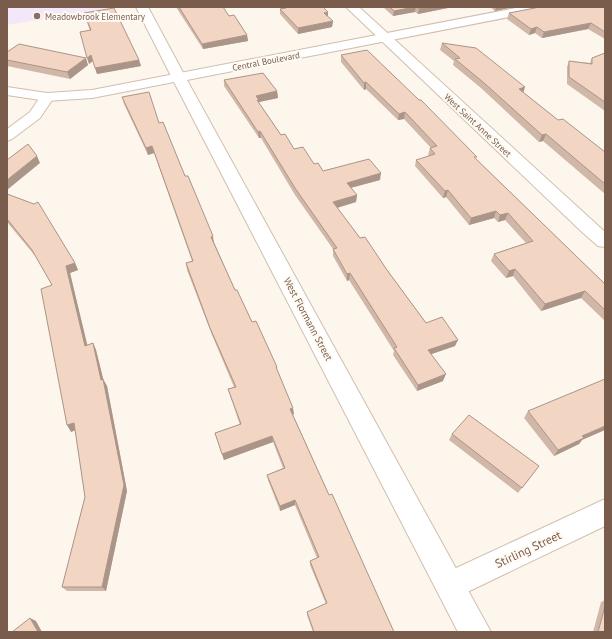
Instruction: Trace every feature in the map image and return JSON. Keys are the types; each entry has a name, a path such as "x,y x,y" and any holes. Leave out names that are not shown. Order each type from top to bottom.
{"street":[{"name":"West Flormann Street","path":"142,7 475,632"},
{"name":"West Saint Anne Street","path":"352,7 588,228 605,241"},
{"name":"Central Boulevard","path":"7,91 47,97 92,94 540,7"},
{"path":"7,136 35,115 47,97"},
{"name":"Stirling Street","path":"451,585 605,512"}],"shaded area":[{"name":"Meadowbrook Elementary","path":"7,7 118,7 7,25"}],"building":[{"path":"179,7 223,7 229,16 234,15 247,35 202,44"},
{"path":"285,7 323,7 328,12 324,13 333,21 298,28 280,9 286,8"},
{"path":"390,7 414,7 394,11"},
{"path":"540,7 605,7 605,32 591,23 544,32 537,27 531,29 509,13"},
{"path":"114,8 139,60 95,68 91,55 87,58 80,32 91,30 84,13"},
{"path":"442,43 476,48 525,87 519,89 558,120 563,119 605,152 605,184 546,134 542,135 455,59 460,58"},
{"path":"19,44 86,58 67,72 7,60 7,52"},
{"path":"367,50 419,100 421,100 477,157 474,157 605,284 605,310 585,291 545,304 515,269 509,271 494,254 533,241 508,213 500,215 496,211 471,218 448,190 445,191 416,160 435,154 430,148 437,146 405,112 399,114 366,82 364,83 341,55"},
{"path":"605,53 605,102 569,77 569,61 592,64 592,58"},
{"path":"263,73 277,91 256,96 259,100 257,100 281,135 285,134 294,149 303,147 314,164 318,163 323,171 369,159 381,173 347,183 357,195 333,202 360,238 365,237 426,323 442,317 458,340 428,350 446,374 418,385 394,348 397,347 350,273 347,274 333,249 337,248 295,188 260,131 258,132 224,80"},
{"path":"149,92 159,123 163,122 185,176 188,176 213,236 211,237 235,290 237,290 252,322 256,321 277,367 293,408 290,409 329,495 332,494 394,632 314,632 307,612 327,603 310,561 319,557 295,500 280,506 267,475 285,468 272,436 222,454 215,433 241,424 228,389 236,387 210,328 186,263 193,261 152,146 146,148 122,97"},
{"path":"28,144 37,156 7,180 7,160"},
{"path":"7,194 34,204 38,202 75,263 66,266 85,346 93,343 101,380 103,379 124,485 102,587 62,587 85,497 74,423 67,425 41,289 52,285 32,250 7,219"},
{"path":"605,379 605,426 582,436 584,438 558,450 528,411"},
{"path":"469,415 539,466 522,488 452,434"},
{"path":"605,606 605,632 598,632"},
{"path":"30,618 38,632 12,632"}],"place":[{"name":"Meadowbrook Elementary","path":"37,16"}]}
